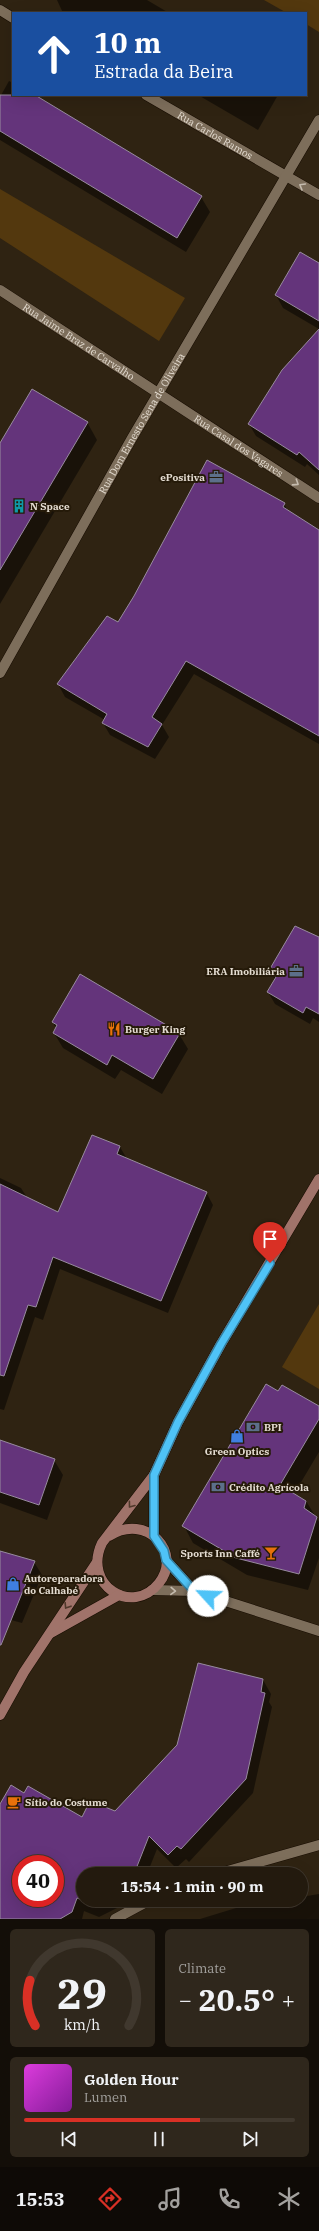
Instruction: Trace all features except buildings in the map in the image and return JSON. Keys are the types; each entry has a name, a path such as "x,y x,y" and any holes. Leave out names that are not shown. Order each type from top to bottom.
{"main road":[{"path":"109,1536 127,1528 146,1530 154,1536 164,1551 166,1560 165,1571 160,1582 152,1590 131,1597 119,1595 110,1590 103,1582 98,1572 97,1562 100,1548 154,1475 178,1422 221,1344 319,1179"},
{"path":"154,1475 154,1536"},
{"path":"0,1715 24,1672 97,1562"},
{"path":"49,1634 119,1595"}],"street":[{"path":"0,10 12,17"},
{"name":"Rua Carlos Ramos","path":"148,96 319,195"},
{"name":"Rua Dom Ernesto Sena de Oliveira","path":"0,672 157,394 319,120"},
{"name":"Rua Jaime Braz de Carvalho","path":"0,290 157,394"},
{"name":"Rua Casal dos Vagares","path":"157,394 319,498"},
{"path":"166,1560 194,1591"},
{"path":"152,1590 194,1591 319,1630"},
{"path":"242,1867 319,1845"},
{"path":"115,1919 137,1907"}],"shaded area":[{"path":"264,0 319,0 319,32 307,25 307,12 285,12"},
{"path":"0,189 185,298 159,341 0,238"},
{"path":"319,1304 319,1389 282,1367"}],"place":[{"name":"ePositiva","path":"216,477"},
{"name":"N Space","path":"19,506"},
{"name":"ERA Imobiliária","path":"296,971"},
{"name":"Burger King","path":"114,1029"},
{"name":"BPI","path":"253,1427"},
{"name":"Green Optics","path":"237,1436"},
{"name":"Crédito Agrícola","path":"218,1487"},
{"name":"Sports Inn Caffé","path":"271,1553"},
{"name":"Autoreparadora do Calhabé","path":"13,1584"},
{"name":"Sítio do Costume","path":"14,1802"}],"route":[{"path":"208,1596 194,1591 166,1560 164,1551 154,1536 154,1475 178,1422 221,1344 270,1263"}]}
